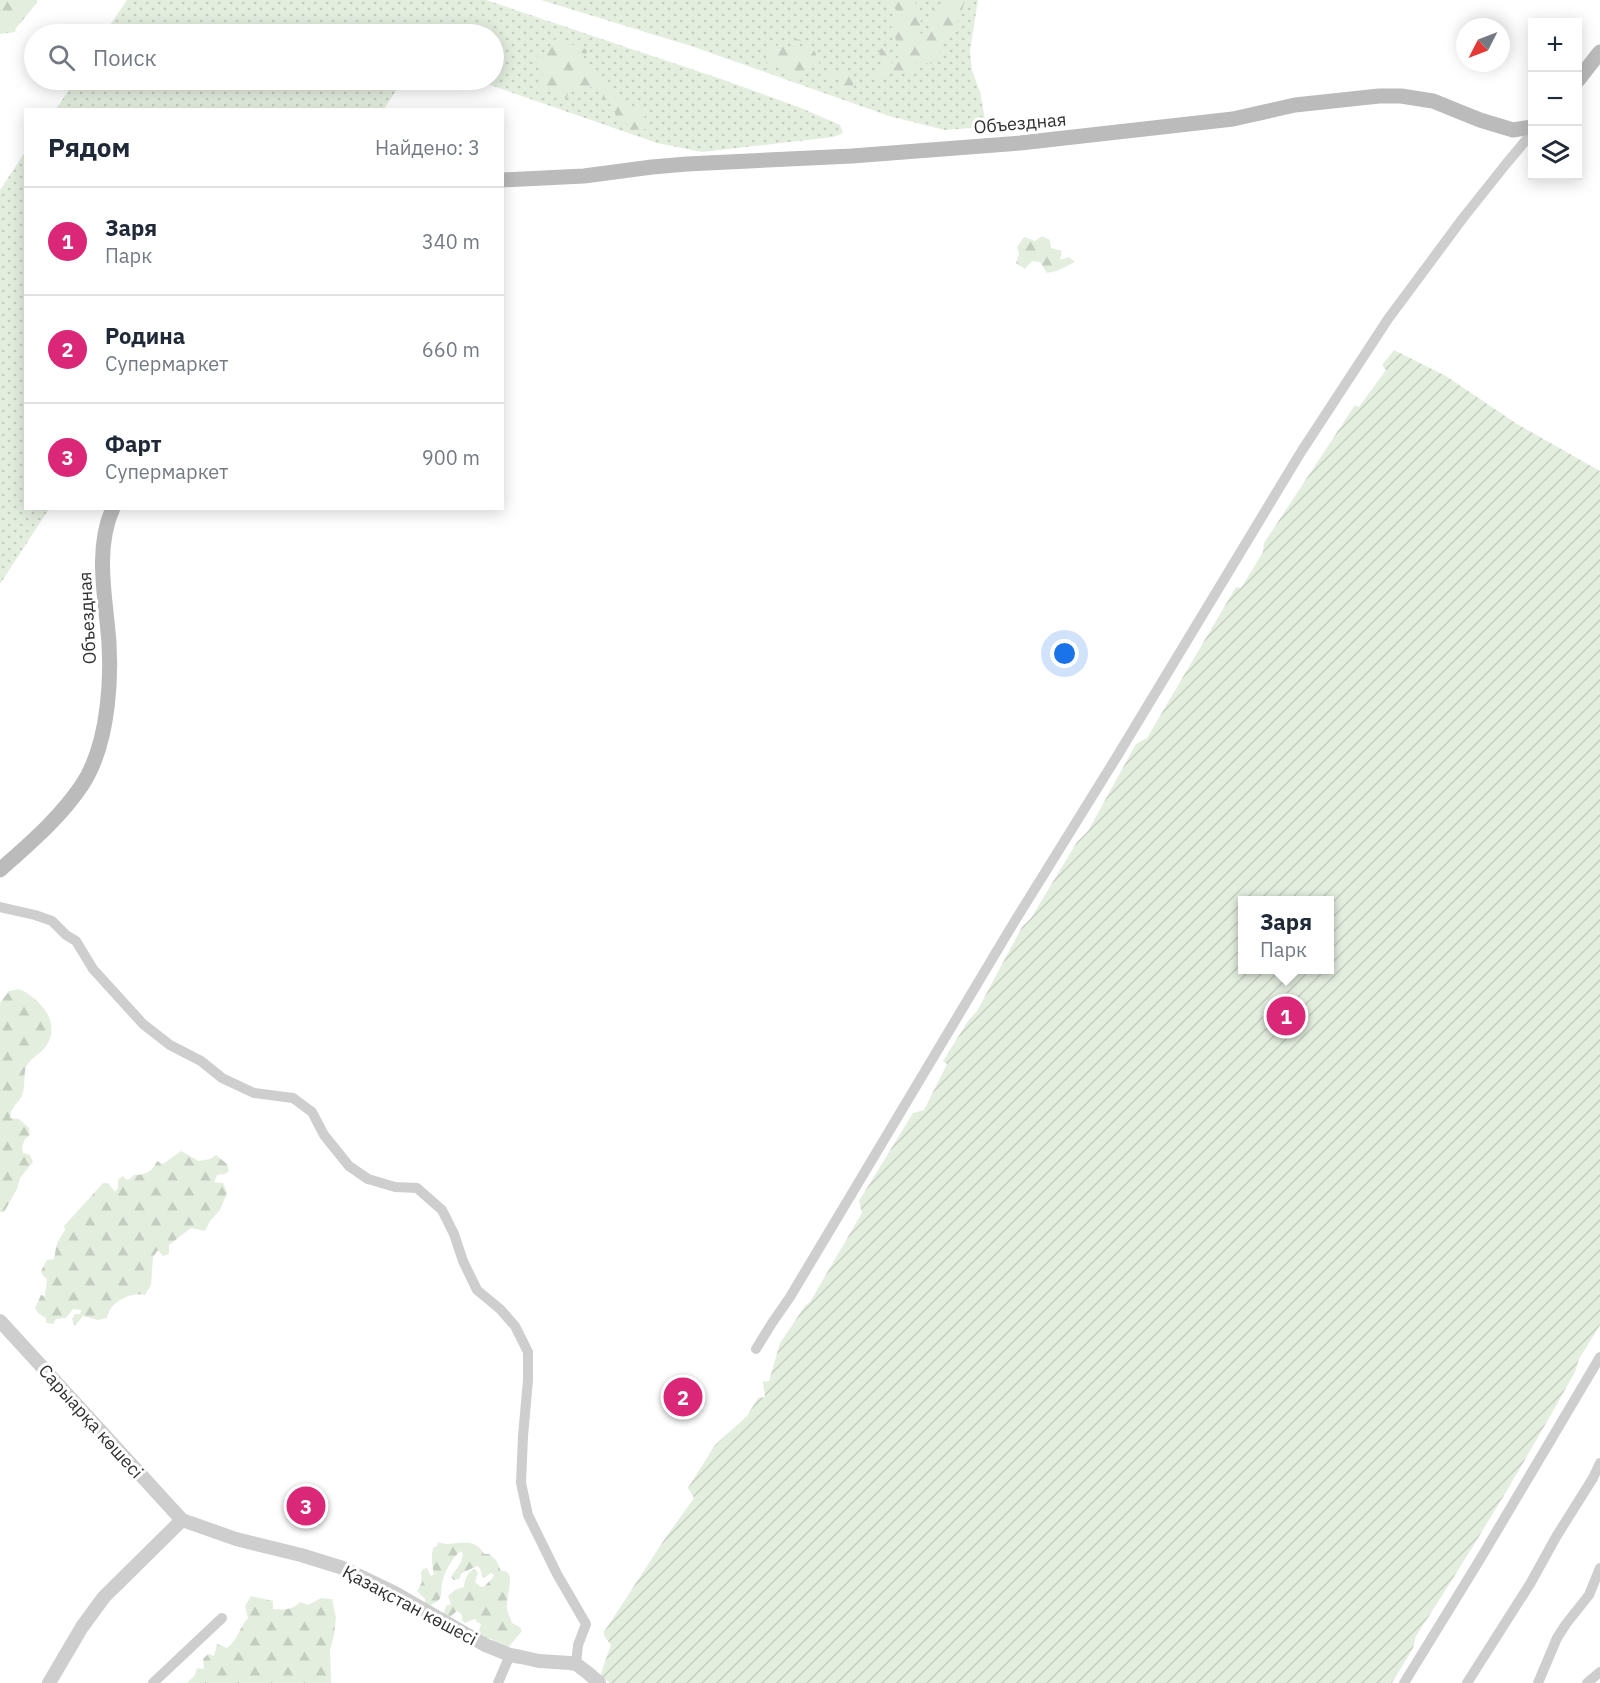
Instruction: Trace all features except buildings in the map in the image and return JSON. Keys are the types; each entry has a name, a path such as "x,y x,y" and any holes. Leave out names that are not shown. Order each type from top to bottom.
{"main road":[{"path":"1582,75 1600,52"},
{"name":"Объездная","path":"504,180 584,176 687,164 1020,143 1233,119 1295,105 1370,97 1420,98 1505,128 1521,130 1528,128"},
{"name":"Объездная","path":"0,870 59,815 82,784 96,755 107,709 110,663 103,584 105,536 113,510"}],"street":[{"path":"756,1349 790,1297 1013,924 1301,452 1388,319 1463,218 1528,139"},
{"path":"0,907 52,921 76,941 93,969 143,1024 170,1045 201,1061 222,1078 254,1093 293,1098 312,1112 324,1135 349,1166 368,1179 395,1187 417,1188 442,1210 477,1290 500,1309 515,1326 528,1352 521,1483 528,1515 557,1574 586,1624 578,1645 576,1664 599,1683"},
{"name":"Сарыарқа көшесі","path":"0,1321 182,1521"},
{"path":"1404,1683 1599,1361"},
{"path":"1467,1683 1530,1584 1600,1463"},
{"path":"49,1683 82,1627 104,1597 182,1521"},
{"name":"Қазақстан көшесі","path":"182,1521 236,1539 343,1568 395,1593 485,1645 510,1655 538,1661 576,1664"},
{"path":"1538,1683 1557,1638 1589,1595 1600,1568"},
{"path":"153,1683 222,1618"},
{"path":"498,1683 510,1655"},
{"path":"1587,1683 1600,1672"}],"green space":[{"path":"0,0 37,0 37,3 15,32 0,34"},
{"path":"127,0 486,0 801,108 840,125 843,133 833,137 702,152 657,143 504,90 504,24 111,24"},
{"path":"541,0 978,0 970,51 972,70 980,92 986,125 945,130 889,116 694,47"},
{"path":"888,0 913,0 921,15 919,32 925,36 929,30 932,12 942,11 944,0 965,0 962,10 955,10 957,26 931,64 917,62 909,73 892,71 879,80 875,78 875,74 881,65 879,50 882,48 893,65 898,58 899,51 891,22 893,17 903,20 904,17"},
{"path":"558,36 561,43 582,46 587,51 586,54 569,51 599,71 615,98 641,110 650,129 631,130 627,124 617,119 612,105 603,98 601,88 588,87 582,95 576,97 572,88 569,88 567,98 560,101 550,91 540,90 543,71 533,59 536,56 543,58"},
{"path":"797,39 801,40 799,50 813,48 825,72 829,74 840,71 851,72 854,75 853,87 848,90 840,89 839,78 825,78 814,66 804,66 806,73 804,76 797,77 787,70 781,72 777,66 766,63 767,54 772,48 788,44 788,51 791,53"},
{"path":"69,90 396,90 385,108 57,108"},
{"path":"24,154 24,510 48,510 0,584 0,190"},
{"path":"1042,236 1050,240 1051,248 1062,251 1060,260 1069,257 1075,262 1047,273 1040,262 1032,261 1025,269 1016,263 1019,254 1017,247 1024,237 1035,241"},
{"path":"1394,350 1446,376 1517,424 1600,471 1600,1325 1478,1538 1416,1636 1413,1648 1392,1683 610,1683 600,1676 611,1645 604,1636 604,1632 694,1498 688,1488 715,1445 747,1416 758,1398 765,1397 763,1382 769,1381 780,1343 810,1302 862,1213 859,1201 913,1113 924,1110 947,1064 943,1061 968,1021 977,1011 1022,927 1031,918 1077,842 1088,831 1136,744 1147,738 1236,587 1241,588 1263,552 1264,543 1355,405 1359,407 1386,370 1382,365"},
{"path":"19,989 34,998 46,1011 51,1034 46,1046 26,1067 23,1092 10,1118 19,1119 29,1128 30,1135 25,1139 22,1147 23,1153 30,1155 33,1162 20,1178 17,1189 4,1212 0,1212 0,1003 9,991"},
{"path":"181,1151 199,1161 216,1155 227,1164 229,1171 217,1175 214,1182 223,1183 227,1193 220,1210 205,1231 191,1228 169,1245 169,1254 163,1256 158,1250 153,1257 151,1285 145,1295 136,1294 122,1299 111,1308 107,1318 98,1320 83,1316 75,1326 72,1319 75,1314 80,1314 81,1310 73,1309 66,1318 56,1319 53,1324 46,1323 46,1318 35,1308 41,1295 45,1296 47,1279 41,1271 47,1260 54,1259 57,1243 65,1230 64,1226 103,1183 108,1183 115,1192 118,1188 118,1180 123,1176 127,1180 134,1175 145,1173 154,1167 157,1161 163,1164"},
{"path":"438,1542 477,1546 484,1554 489,1554 496,1560 501,1571 509,1574 507,1609 512,1623 520,1627 522,1631 507,1649 498,1649 492,1639 479,1638 481,1624 475,1619 465,1623 462,1615 457,1611 445,1621 442,1618 446,1606 451,1604 448,1596 464,1587 470,1572 475,1569 478,1573 475,1582 481,1587 485,1586 494,1576 491,1573 482,1577 480,1568 477,1566 462,1573 459,1579 454,1580 451,1577 461,1562 463,1554 461,1551 447,1570 439,1599 429,1607 425,1604 425,1599 417,1591 422,1582 423,1569 427,1568 431,1576 434,1574 432,1552"},
{"path":"251,1596 273,1601 273,1609 291,1608 300,1602 308,1605 321,1598 332,1599 336,1617 330,1650 331,1683 187,1683 195,1675 197,1668 204,1669 203,1659 208,1654 214,1656 217,1644 227,1648 234,1641 248,1618 245,1606"}],"place":[{"name":"Заря","path":"1286,1016"},
{"name":"Родина","path":"683,1397"},
{"name":"Фарт","path":"306,1506"}]}
